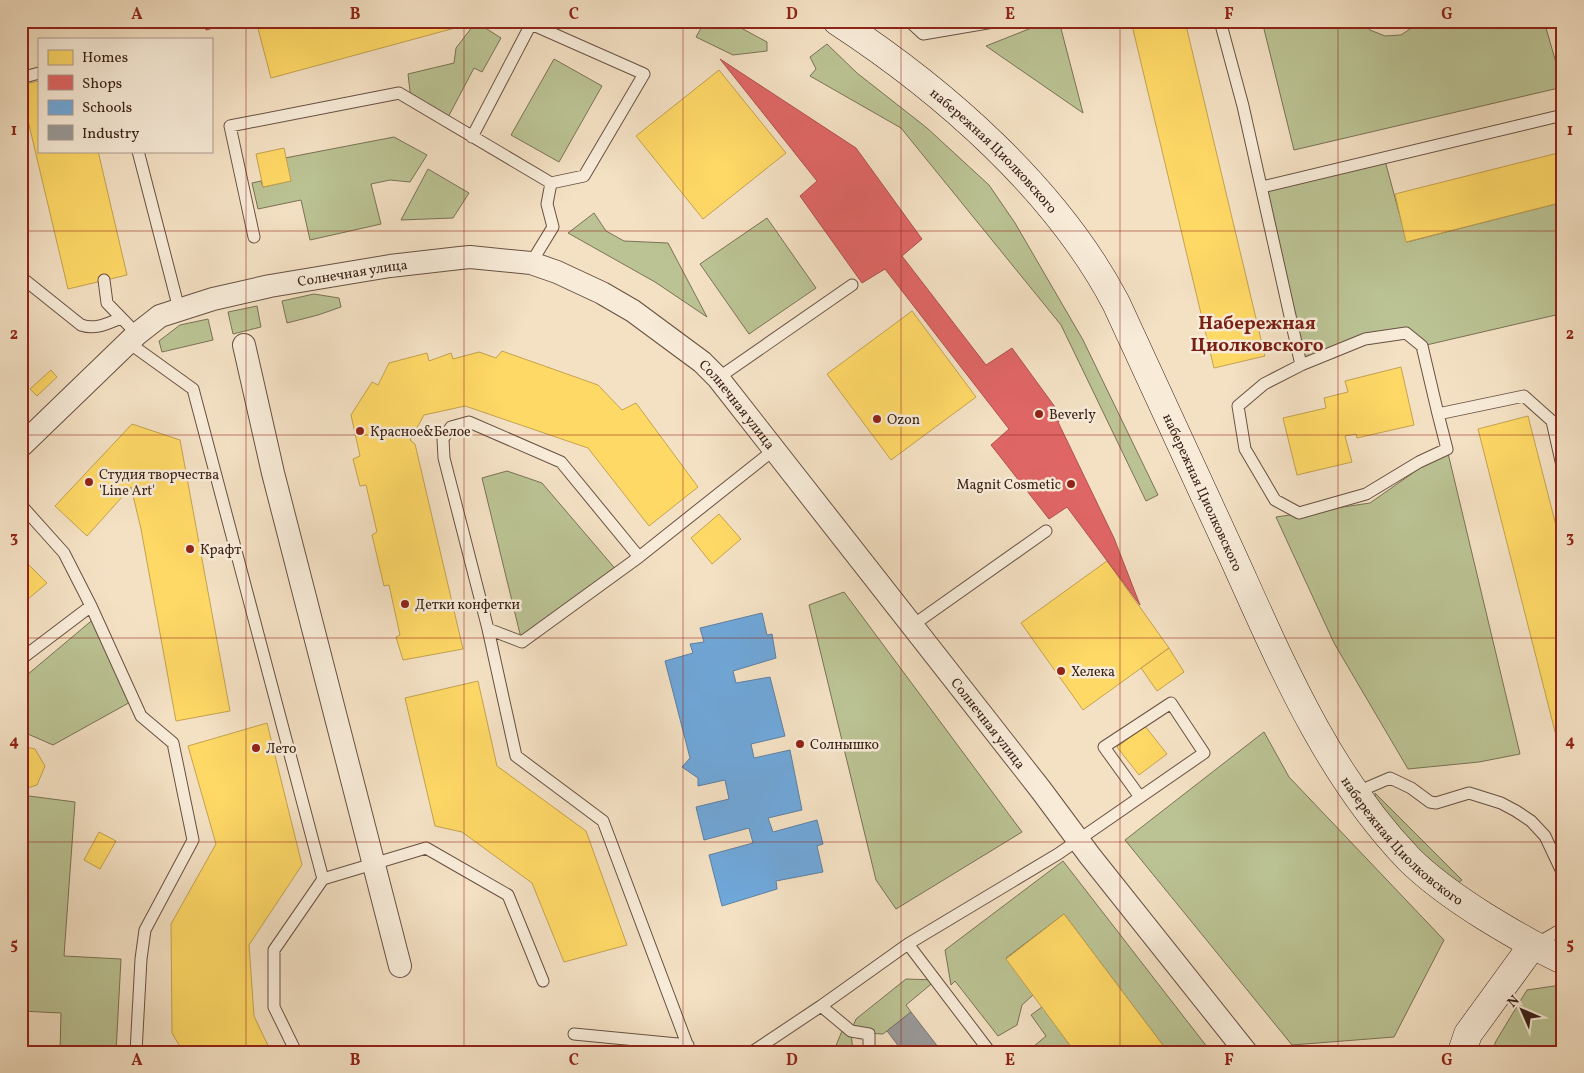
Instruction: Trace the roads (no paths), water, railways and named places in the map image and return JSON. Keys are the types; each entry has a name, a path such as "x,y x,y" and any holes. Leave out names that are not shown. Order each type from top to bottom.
{"main road":[{"name":"набережная Циолковского","path":"837,21 864,38 908,71 985,138 1038,192 1066,225 1092,261 1116,303 1286,675 1318,736 1355,793 1377,822 1410,860 1442,889 1532,946 1563,960"},
{"path":"1462,1052 1468,1034 1532,946"}],"street":[{"name":"Солнечная улица","path":"21,446 133,338 160,316 179,309 270,286 390,266 470,257 531,263 584,284 633,311 702,362 718,378 1246,1052"},
{"path":"244,345 273,473 400,966"}],"lane":[{"path":"909,21 923,34 998,21"},
{"path":"1220,21 1243,106 1301,365"},
{"path":"254,237 230,126 399,93 472,137 551,183 584,176 644,74 531,24 472,137"},
{"path":"21,78 38,74"},
{"path":"1262,187 1563,114"},
{"path":"138,152 179,309"},
{"path":"531,263 553,227 546,204 551,183"},
{"path":"21,277 81,325 89,328 99,327 121,318"},
{"path":"104,280 107,304 121,318 133,338 193,389 323,879"},
{"path":"718,378 852,284"},
{"path":"1406,333 1422,346 1438,414 1447,449 1419,462 1366,494 1299,513 1275,500 1245,449 1238,406 1264,384 1301,365 1365,339 1406,333"},
{"path":"1438,414 1524,396 1552,421 1563,470"},
{"path":"574,1034 689,1048 603,821 516,756 488,628 444,458 443,439 451,427 469,422 561,462 639,557"},
{"path":"488,628 522,642 639,557 775,449"},
{"path":"21,505 64,552 141,716 173,744 193,840 145,930 141,959 136,1052"},
{"path":"913,625 1046,532"},
{"path":"21,659 91,606"},
{"path":"752,1052 908,944 1058,854 1204,752 1171,703 1104,747 1140,796"},
{"path":"1355,793 1390,778 1410,788 1430,802 1436,803 1469,793 1501,803 1531,821 1545,836 1563,874"},
{"path":"296,1052 274,1007 274,950 323,879 426,848 508,895 544,981"},
{"path":"1532,946 1560,930 1563,926"},
{"path":"908,944 990,1052"},
{"path":"821,1006 850,1031 869,1034 869,1052"}],"place":[{"name":"Beverly","path":"1039,414"},
{"name":"Ozon","path":"877,419"},
{"name":"Красное&Белое","path":"360,431"},
{"name":"Студия творчества 'Line Art'","path":"89,482"},
{"name":"Magnit Cosmetic","path":"1071,484"},
{"name":"Крафт","path":"190,549"},
{"name":"Детки конфетки","path":"405,604"},
{"name":"Хелека","path":"1061,671"},
{"name":"Солнышко","path":"800,744"},
{"name":"Лето","path":"256,748"}],"district":[{"name":"Набережная Циолковского","path":"1257,333"}]}
